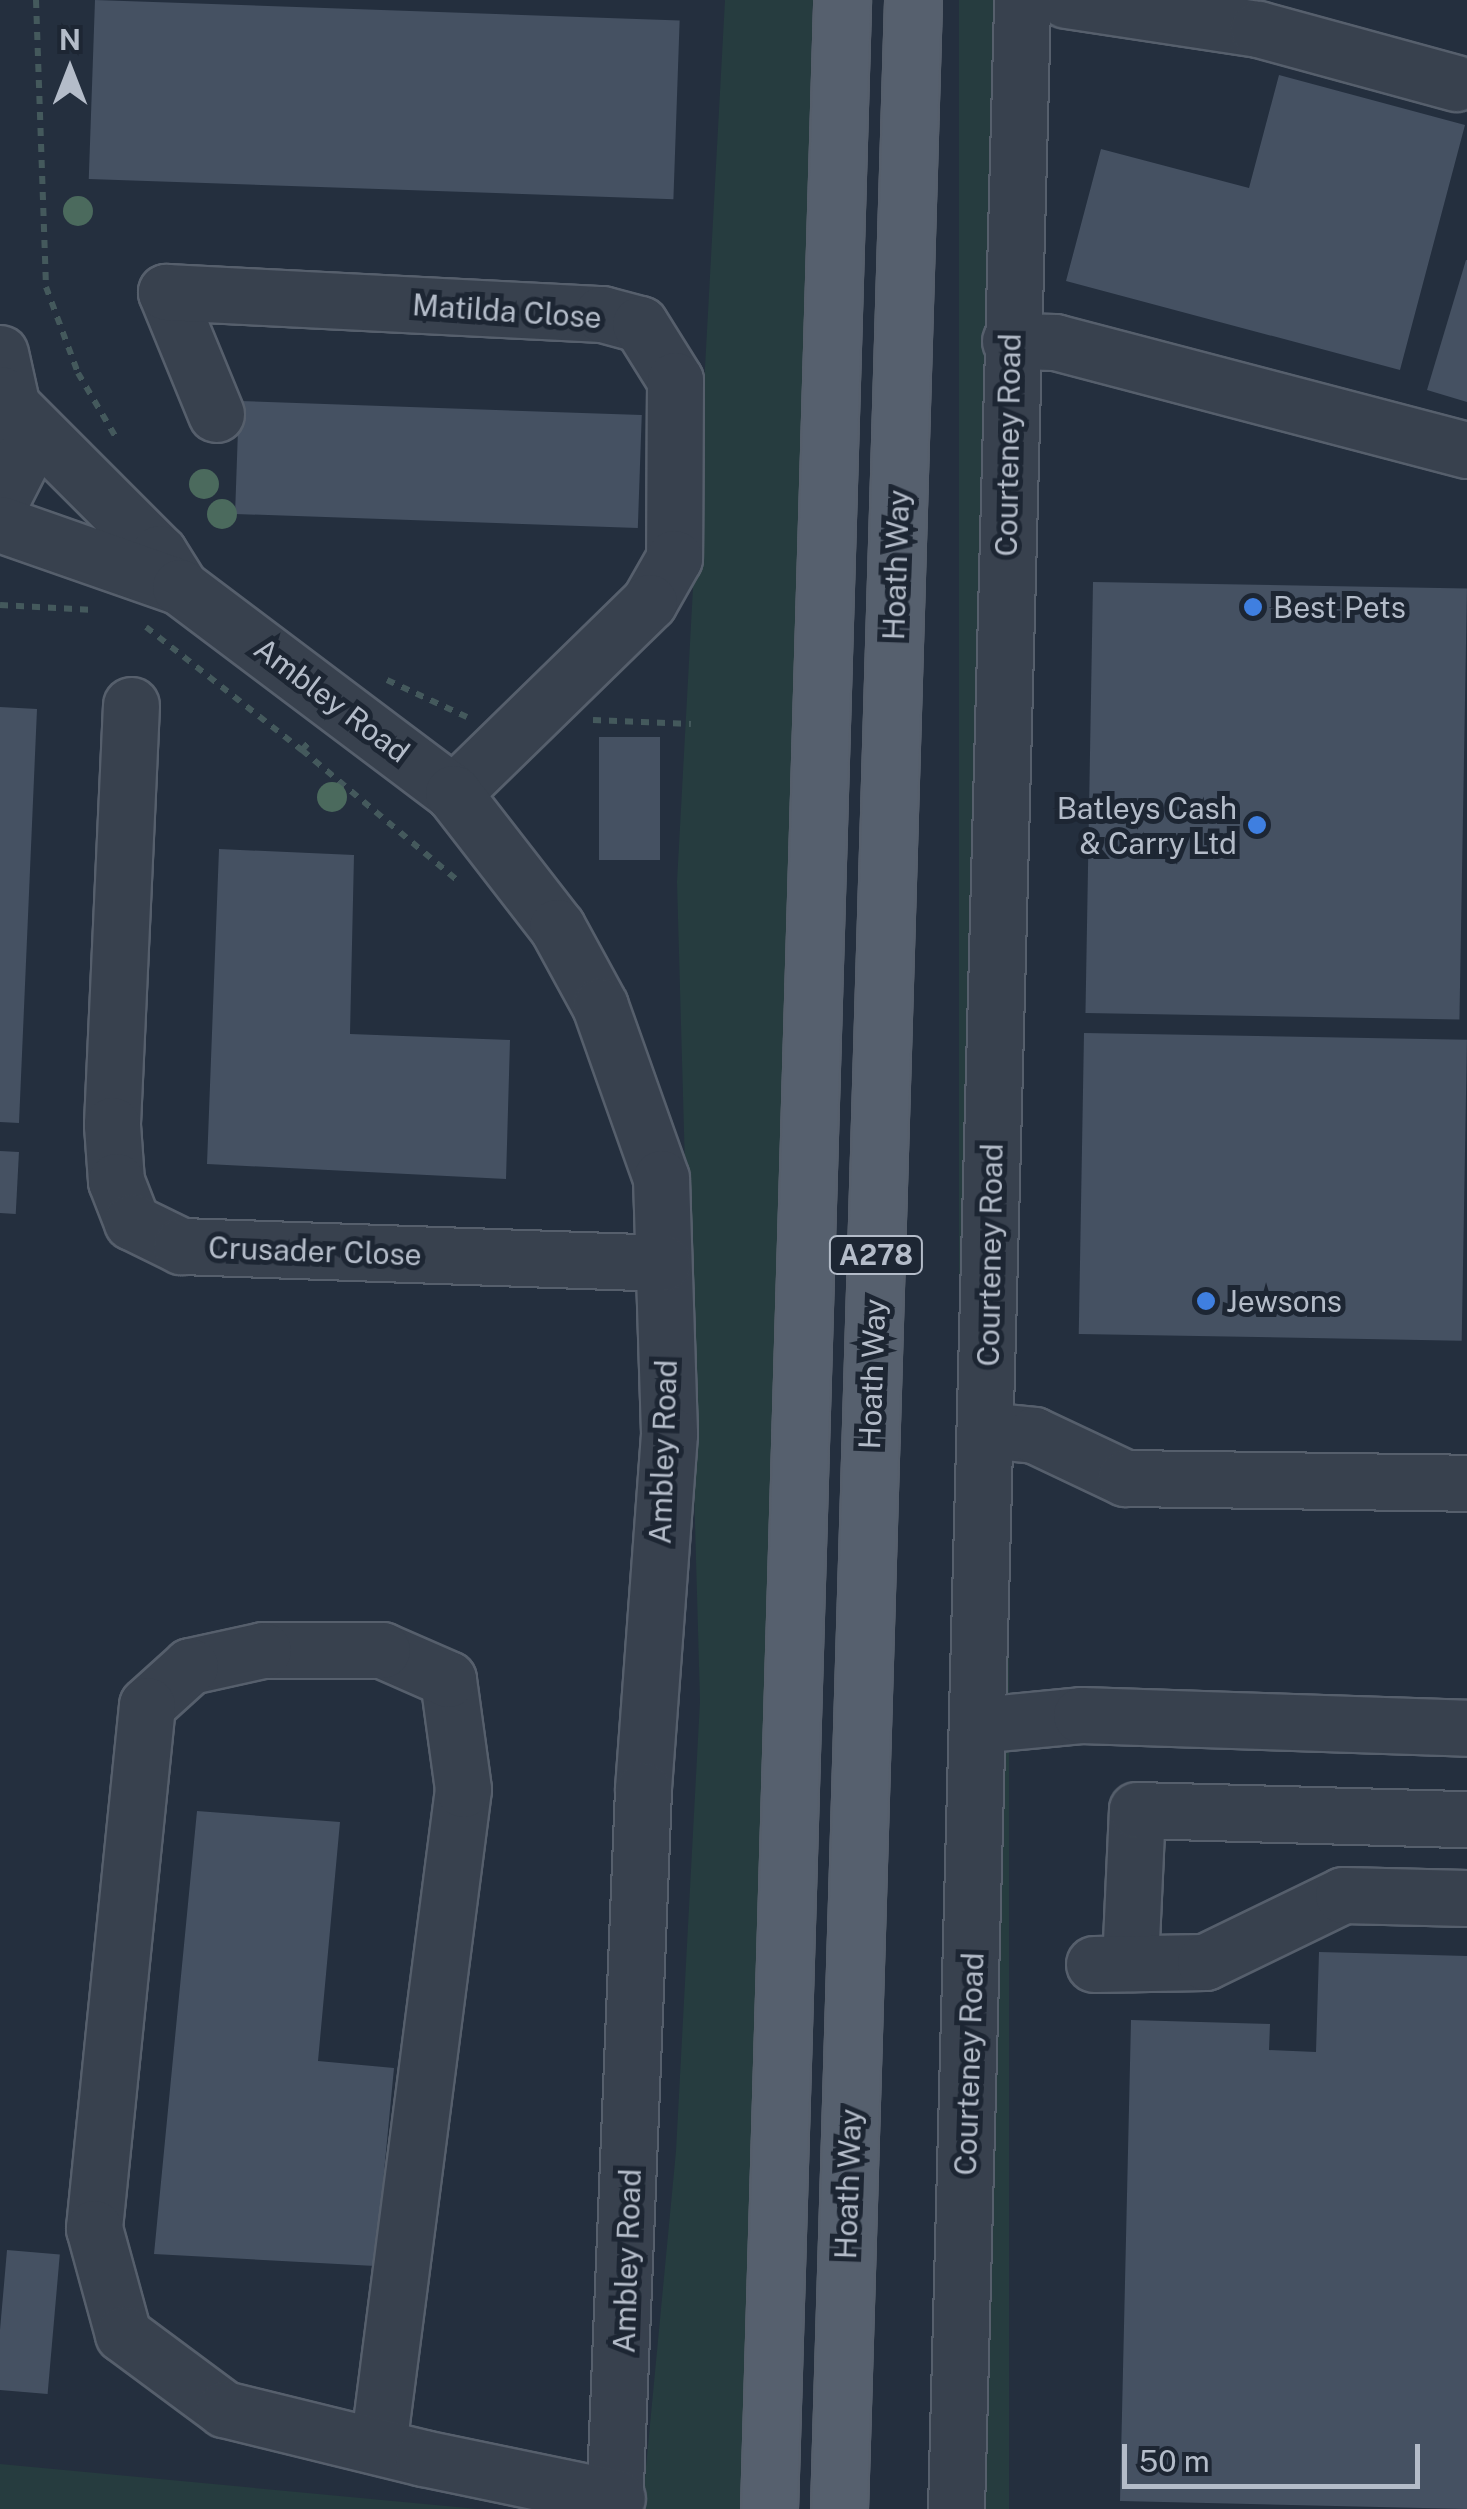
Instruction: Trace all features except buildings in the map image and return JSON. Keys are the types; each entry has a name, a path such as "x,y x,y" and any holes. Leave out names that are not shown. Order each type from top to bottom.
{"main road":[{"name":"A278","path":"769,2509 842,0"},
{"name":"Hoath Way","path":"839,2509 912,0"}],"street":[{"path":"1022,0 1035,0"},
{"name":"Courteney Road","path":"956,2509 986,1430 1010,341 1022,0"},
{"path":"1066,0 1258,29 1456,83"},
{"name":"Matilda Close","path":"216,414 166,292 602,314 640,324 675,380 674,558 648,602 453,793"},
{"path":"1010,341 1055,342 1467,450"},
{"path":"0,353 8,404 24,458 0,502"},
{"name":"Ambley Road","path":"8,404 159,553 180,588"},
{"name":"Ambley Road","path":"0,524 180,588 453,793 557,927 600,1006 661,1178 669,1434 643,1790 616,2504"},
{"name":"Crusader Close","path":"131,705 112,1125 116,1181 132,1222 181,1246 664,1263"},
{"path":"986,1430 1034,1435 1125,1478 1467,1482"},
{"path":"378,2446 463,1789 448,1679 382,1650 263,1650 190,1666 148,1705 94,2228 124,2334 224,2410 616,2504"},
{"path":"978,1725 1081,1714 1467,1728"},
{"path":"1467,1819 1137,1810 1112,1964 1205,1962 1343,1895 1467,1898"}],"path":[{"path":"36,0 46,287 78,373 120,444"},
{"path":"0,605 108,610"},
{"path":"140,623 302,750 460,883"},
{"path":"302,750 364,669 478,720"}],"green space":[{"path":"725,0 813,0 745,2509 642,2509 676,2151 700,1701 677,882"},
{"path":"959,0 1009,0 1009,2509 959,2509"},
{"path":"0,2464 478,2509 0,2509"}],"place":[{"name":"Best Pets","path":"1253,607"},
{"name":"Batleys Cash & Carry Ltd","path":"1257,825"},
{"name":"Jewsons","path":"1206,1301"}]}
